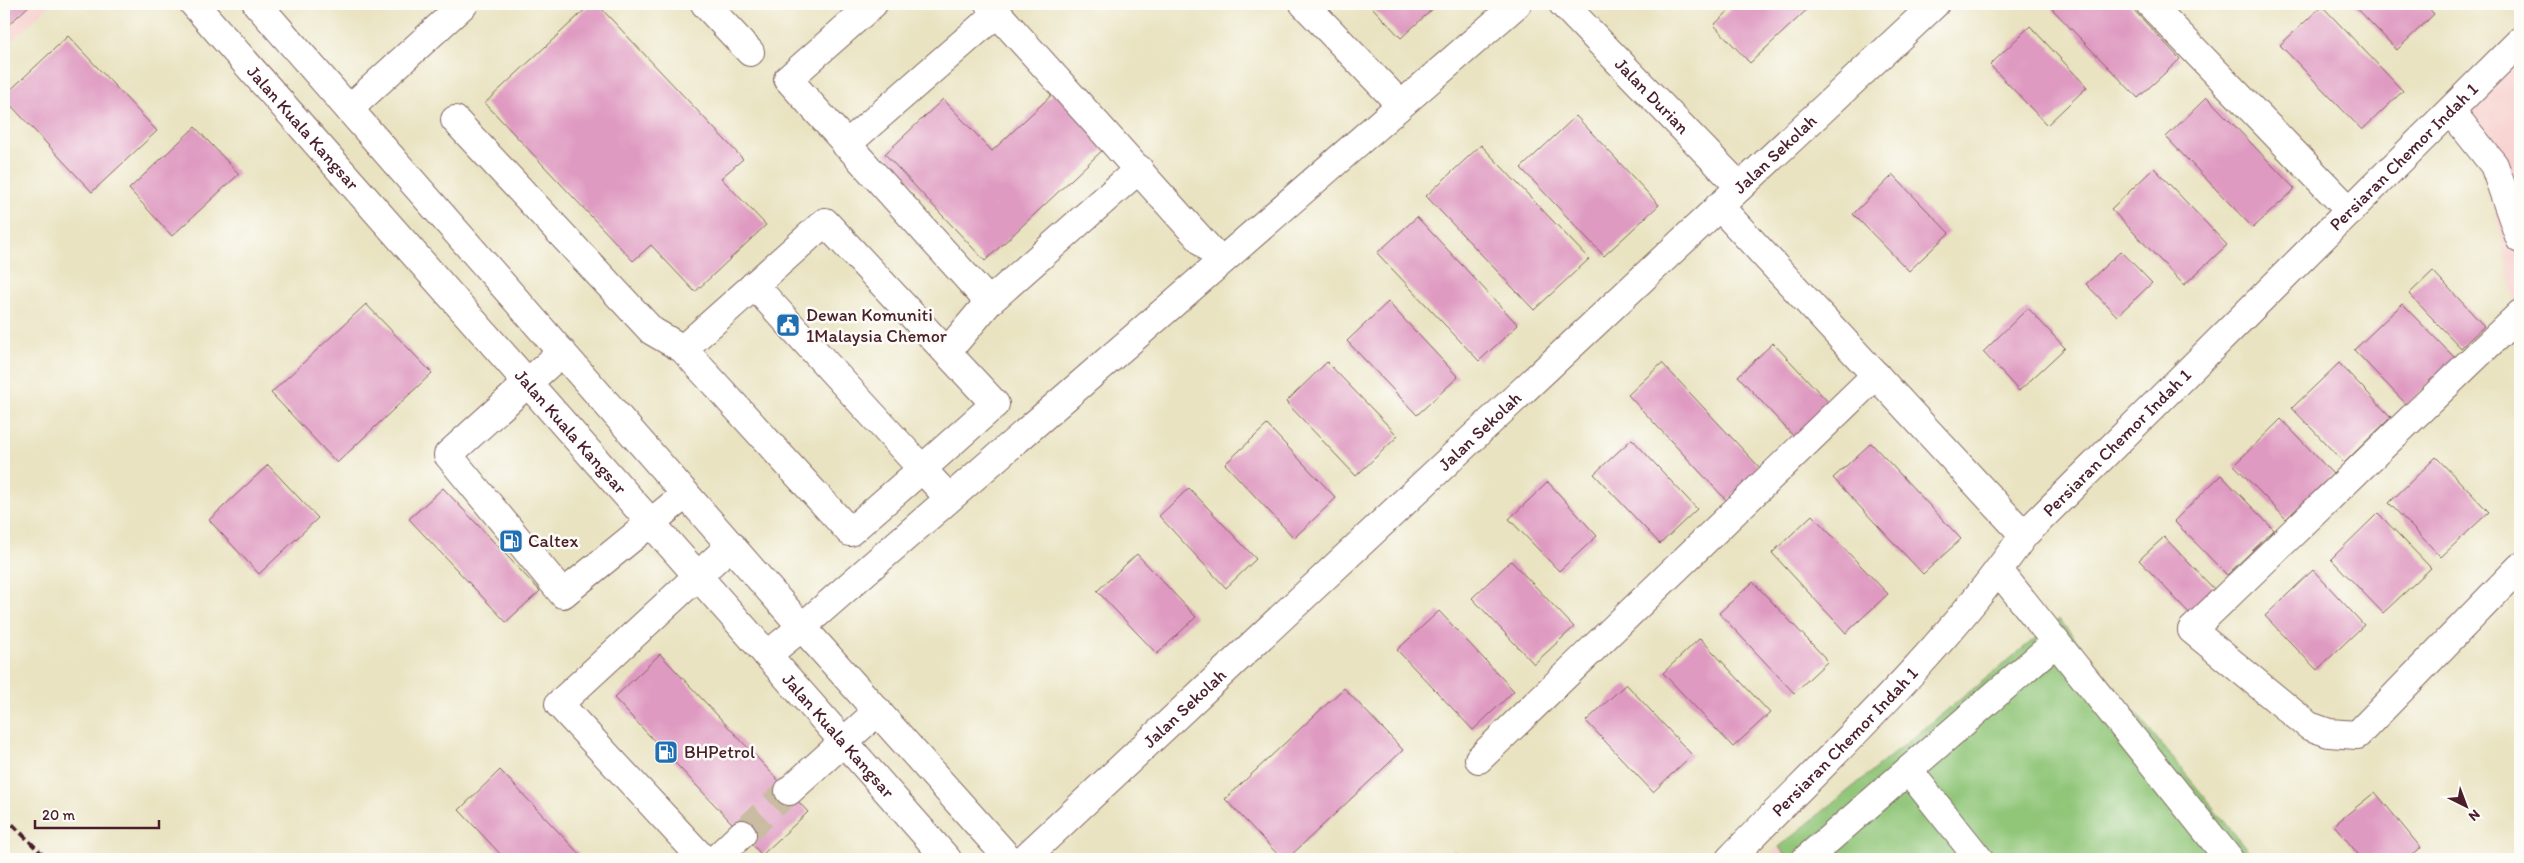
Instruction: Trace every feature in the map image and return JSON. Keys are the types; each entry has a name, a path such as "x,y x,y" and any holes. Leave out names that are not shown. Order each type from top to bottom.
{"main road":[{"name":"Jalan Kuala Kangsar","path":"194,4 947,859"},
{"path":"257,4 802,627 1009,859"},
{"path":"350,109 464,4"},
{"path":"705,4 750,52"},
{"path":"873,4 788,79 989,302"},
{"path":"1304,4 1400,104"},
{"path":"767,655 802,627 1517,4"},
{"name":"Jalan Durian","path":"1563,4 1740,188"},
{"name":"Jalan Sekolah","path":"1024,859 1935,4"},
{"path":"2150,4 2350,211"},
{"path":"846,145 993,8 1220,261"},
{"name":"Persiaran Chemor Indah 1","path":"1738,856 1911,675 1999,571 2024,536 2452,112 2520,41"},
{"path":"2452,112 2494,165 2520,239"},
{"path":"455,120 652,331 683,349 850,532 995,404 825,222 683,349"},
{"path":"947,352 989,302 1139,169"},
{"path":"1719,206 2024,536"},
{"path":"754,285 949,498"},
{"path":"2520,314 2192,630 2309,726 2329,733 2357,735 2520,568"},
{"path":"562,352 448,455 562,594 686,494"},
{"path":"1479,759 1876,375"},
{"path":"703,859 559,704 731,545"},
{"path":"1999,571 2229,859"},
{"path":"1806,859 2056,642"},
{"path":"789,791 878,711"},
{"path":"1909,771 1979,859"},
{"path":"716,859 742,834"}],"shaded area":[{"path":"4,4 51,4 4,48"},
{"path":"2520,33 2520,327 2468,82"},
{"path":"1779,847 1788,859 1766,859"}],"green space":[{"path":"2059,619 2255,859 1788,859 1779,847"}],"building":[{"path":"4,4 31,4 4,29"},
{"path":"591,4 597,4 743,159 721,178 766,225 695,292 651,245 633,261 485,103"},
{"path":"1369,4 1438,4 1401,38"},
{"path":"1736,4 1813,4 1750,63 1714,25"},
{"path":"2057,4 2128,4 2180,59 2138,98 2052,9"},
{"path":"2353,4 2425,4 2434,14 2397,50"},
{"path":"2322,6 2403,91 2362,130 2280,45"},
{"path":"2030,26 2087,87 2047,125 1990,65"},
{"path":"68,36 157,131 92,192 4,98"},
{"path":"1057,90 1108,145 985,261 885,154 943,99 992,151"},
{"path":"2207,97 2295,189 2253,228 2166,137"},
{"path":"1576,116 1659,205 1604,256 1521,168"},
{"path":"195,127 239,174 172,236 129,189"},
{"path":"1481,145 1589,259 1534,310 1426,196"},
{"path":"2154,168 2227,245 2184,285 2111,209"},
{"path":"1893,175 1949,233 1909,271 1853,214"},
{"path":"1417,217 1518,325 1479,361 1377,253"},
{"path":"2121,251 2152,283 2117,316 2086,284"},
{"path":"2433,271 2484,326 2461,348 2409,294"},
{"path":"1388,302 1458,377 1417,415 1347,341"},
{"path":"366,304 432,373 337,463 271,393"},
{"path":"2402,304 2455,358 2407,405 2354,350"},
{"path":"2028,308 2065,348 2019,391 1983,352"},
{"path":"1773,343 1830,404 1795,438 1738,376"},
{"path":"1327,362 1398,436 1356,476 1286,402"},
{"path":"1662,363 1761,469 1727,501 1628,395"},
{"path":"2339,363 2391,417 2344,463 2292,408"},
{"path":"2281,419 2333,474 2286,519 2234,465"},
{"path":"1267,425 1336,498 1294,538 1225,464"},
{"path":"1632,439 1697,509 1660,544 1594,474"},
{"path":"1871,443 1961,539 1923,574 1833,478"},
{"path":"2436,457 2489,512 2441,557 2389,503"},
{"path":"268,465 318,518 259,574 209,520"},
{"path":"2221,475 2274,530 2227,575 2174,521"},
{"path":"1548,482 1597,536 1559,571 1509,519"},
{"path":"443,488 540,591 506,622 409,519"},
{"path":"1189,488 1256,559 1226,588 1159,516"},
{"path":"2378,513 2431,568 2383,613 2331,559"},
{"path":"1812,515 1888,594 1846,633 1772,553"},
{"path":"2164,537 2216,591 2191,615 2139,560"},
{"path":"1137,554 1196,617 1157,654 1097,591"},
{"path":"1511,561 1574,627 1534,664 1472,598"},
{"path":"2313,570 2364,625 2317,670 2265,616"},
{"path":"1753,582 1828,661 1794,693 1719,613"},
{"path":"1439,611 1514,691 1473,730 1397,650"},
{"path":"1700,638 1770,713 1733,747 1663,673"},
{"path":"660,654 808,812 762,855 614,698"},
{"path":"1626,684 1692,755 1653,792 1586,721"},
{"path":"1344,688 1403,750 1287,859 1282,859 1225,799"},
{"path":"500,770 584,859 505,859 459,810"},
{"path":"2375,792 2421,848 2407,859 2362,859 2334,825"},
{"path":"1456,854 1461,859 1450,859"}],"tunnel":[{"path":"742,834 789,791"}],"railway":[{"path":"4,816 47,859"},
{"path":"4,853 10,859"}],"place":[{"name":"Dewan Komuniti 1Malaysia Chemor","path":"788,325"},
{"name":"Caltex","path":"511,541"},
{"name":"BHPetrol","path":"666,752"}]}
